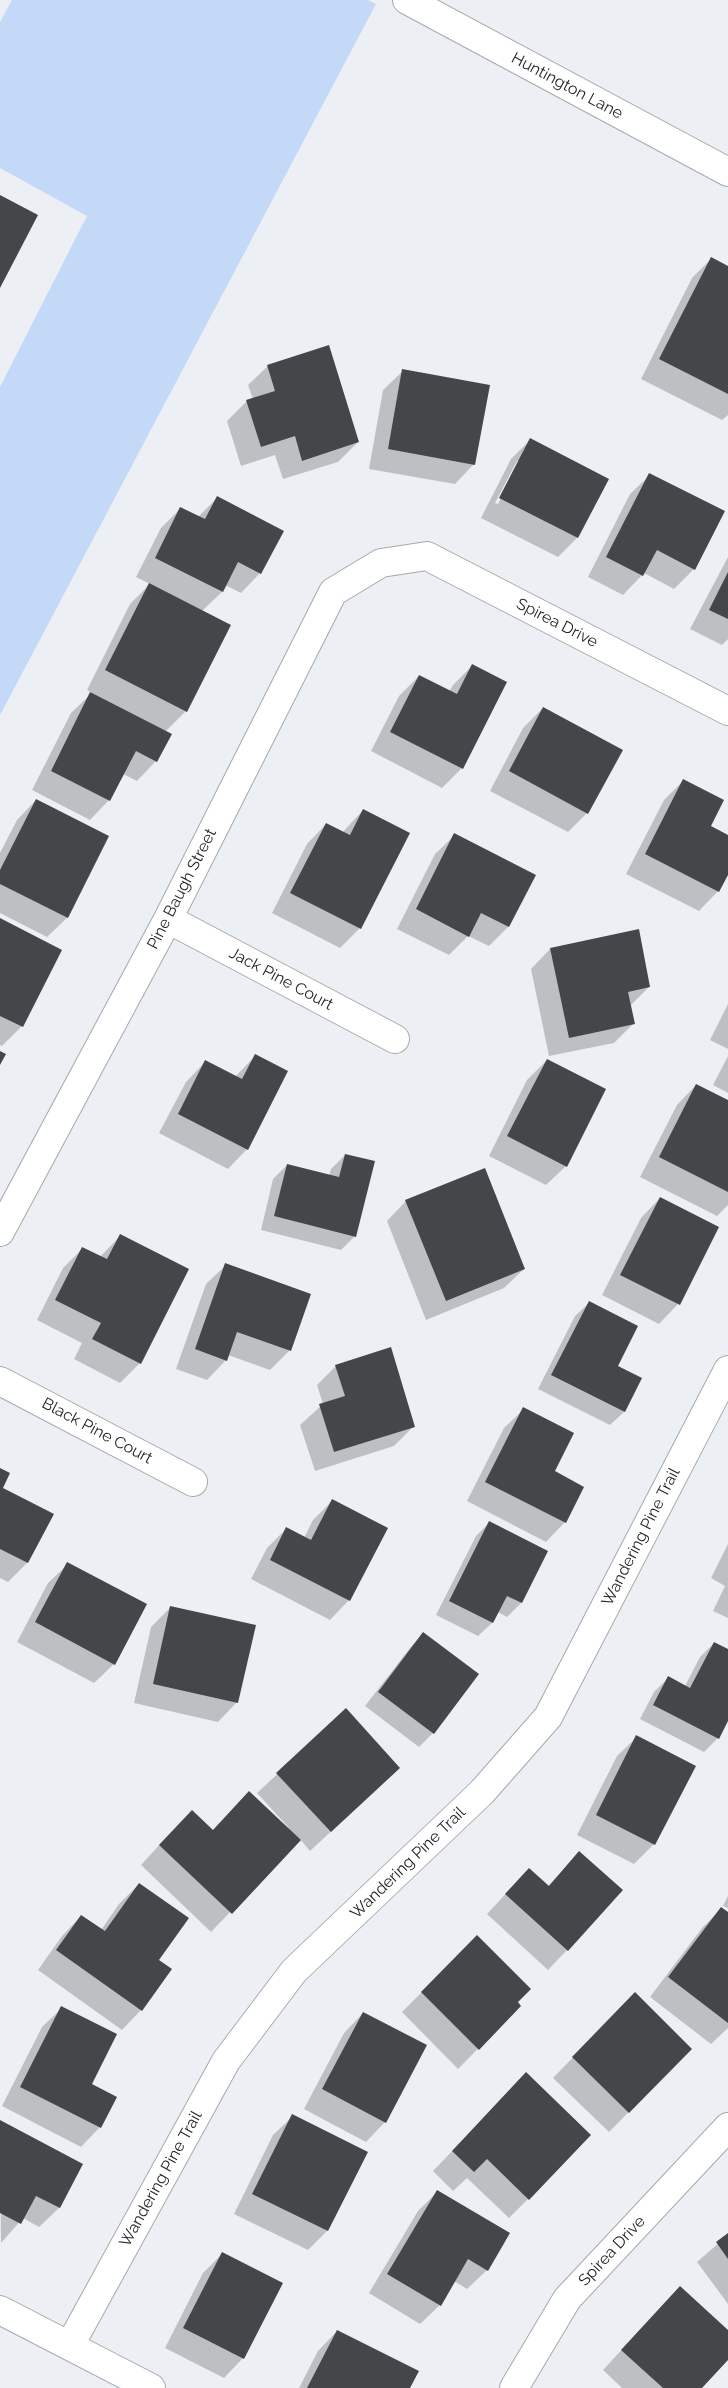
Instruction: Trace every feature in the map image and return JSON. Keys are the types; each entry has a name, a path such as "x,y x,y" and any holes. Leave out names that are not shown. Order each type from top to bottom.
{"street":[{"name":"Huntington Lane","path":"407,0 728,172"},
{"name":"Spirea Drive","path":"380,563 427,556 728,711"},
{"name":"Pine Baugh Street","path":"0,1232 168,919 333,592 380,563"},
{"name":"Jack Pine Court","path":"168,919 395,1038"},
{"name":"Wandering Pine Trail","path":"70,2344 226,2061 294,1971 482,1792 548,1717 728,1370"},
{"name":"Black Pine Court","path":"0,1381 193,1482"},
{"name":"Spirea Drive","path":"514,2388 567,2299 728,2127"},
{"path":"0,2310 70,2344 151,2388"}],"shaded area":[{"path":"12,0 368,0 376,4 0,715 0,387 87,216 0,168 0,22"}],"building":[{"path":"0,195 38,215 0,288"},
{"path":"711,257 728,266 728,394 659,359"},
{"path":"329,345 359,442 302,461 295,436 261,447 246,400 275,391 267,365"},
{"path":"402,369 490,385 475,465 388,449"},
{"path":"530,438 609,479 578,538 499,498"},
{"path":"649,473 725,511 695,570 657,550 643,576 606,557"},
{"path":"217,496 284,531 261,574 238,562 223,592 155,558 180,507 205,519"},
{"path":"728,572 728,619 709,610"},
{"path":"149,583 231,625 187,712 105,670"},
{"path":"472,664 507,682 463,769 390,732 419,675 457,694"},
{"path":"90,692 172,734 157,762 136,751 110,801 51,771"},
{"path":"543,707 623,750 588,814 509,771"},
{"path":"683,779 724,800 711,826 728,835 728,875 719,892 645,854"},
{"path":"36,799 109,836 68,918 0,884 0,870"},
{"path":"363,809 410,833 361,929 290,893 326,823 350,835"},
{"path":"454,833 536,875 509,927 481,913 469,937 416,909"},
{"path":"0,918 62,950 23,1027 0,1016"},
{"path":"639,929 650,987 628,992 635,1024 569,1038 550,948"},
{"path":"0,1051 6,1054 0,1065"},
{"path":"255,1054 288,1071 248,1150 178,1114 205,1060 242,1079"},
{"path":"547,1059 606,1089 567,1167 507,1136"},
{"path":"696,1084 728,1100 728,1192 659,1157"},
{"path":"345,1154 375,1161 356,1237 274,1216 287,1164 339,1177"},
{"path":"485,1168 525,1269 446,1301 405,1200"},
{"path":"660,1197 719,1227 680,1305 620,1275"},
{"path":"120,1234 189,1269 141,1364 92,1339 101,1323 55,1300 82,1247 107,1259"},
{"path":"225,1263 311,1294 291,1351 237,1332 227,1361 195,1349"},
{"path":"589,1301 638,1326 618,1366 642,1378 625,1412 551,1375"},
{"path":"391,1347 415,1427 334,1452 319,1404 345,1396 335,1365"},
{"path":"523,1407 574,1433 555,1471 584,1487 566,1523 485,1482"},
{"path":"0,1468 10,1473 3,1488 54,1514 28,1563 0,1549"},
{"path":"332,1499 388,1528 350,1601 270,1560 286,1527 311,1540"},
{"path":"489,1521 548,1551 522,1603 507,1596 493,1623 449,1601"},
{"path":"67,1562 147,1604 115,1665 35,1622"},
{"path":"170,1606 256,1625 238,1703 153,1684"},
{"path":"423,1632 479,1674 434,1734 378,1692"},
{"path":"714,1642 728,1649 728,1721 719,1739 653,1705 668,1676 690,1688"},
{"path":"346,1708 400,1768 331,1832 276,1773"},
{"path":"636,1735 696,1766 655,1845 596,1815"},
{"path":"249,1791 301,1840 232,1914 159,1845 192,1810 213,1830"},
{"path":"579,1851 623,1890 568,1951 505,1894 529,1868 549,1886"},
{"path":"139,1883 189,1918 159,1960 172,1969 142,2011 56,1950 81,1915 105,1931"},
{"path":"721,1907 728,1912 728,2023 668,1977"},
{"path":"477,1935 531,1989 518,2002 521,2006 479,2050 421,1992"},
{"path":"635,1992 692,2049 629,2113 572,2057"},
{"path":"61,2006 117,2034 92,2084 117,2097 101,2128 20,2087"},
{"path":"363,2012 427,2045 386,2123 322,2089"},
{"path":"526,2072 591,2135 529,2200 487,2159 474,2172 452,2151"},
{"path":"292,2114 368,2152 328,2231 252,2194"},
{"path":"0,2120 83,2164 60,2208 36,2196 21,2224 0,2213"},
{"path":"437,2190 510,2233 488,2271 468,2259 441,2306 387,2274"},
{"path":"728,2233 728,2259 716,2242"},
{"path":"222,2252 283,2283 244,2359 183,2328"},
{"path":"680,2286 728,2330 728,2360 702,2388 663,2388 621,2350"},
{"path":"337,2330 419,2371 410,2388 307,2388"}]}
